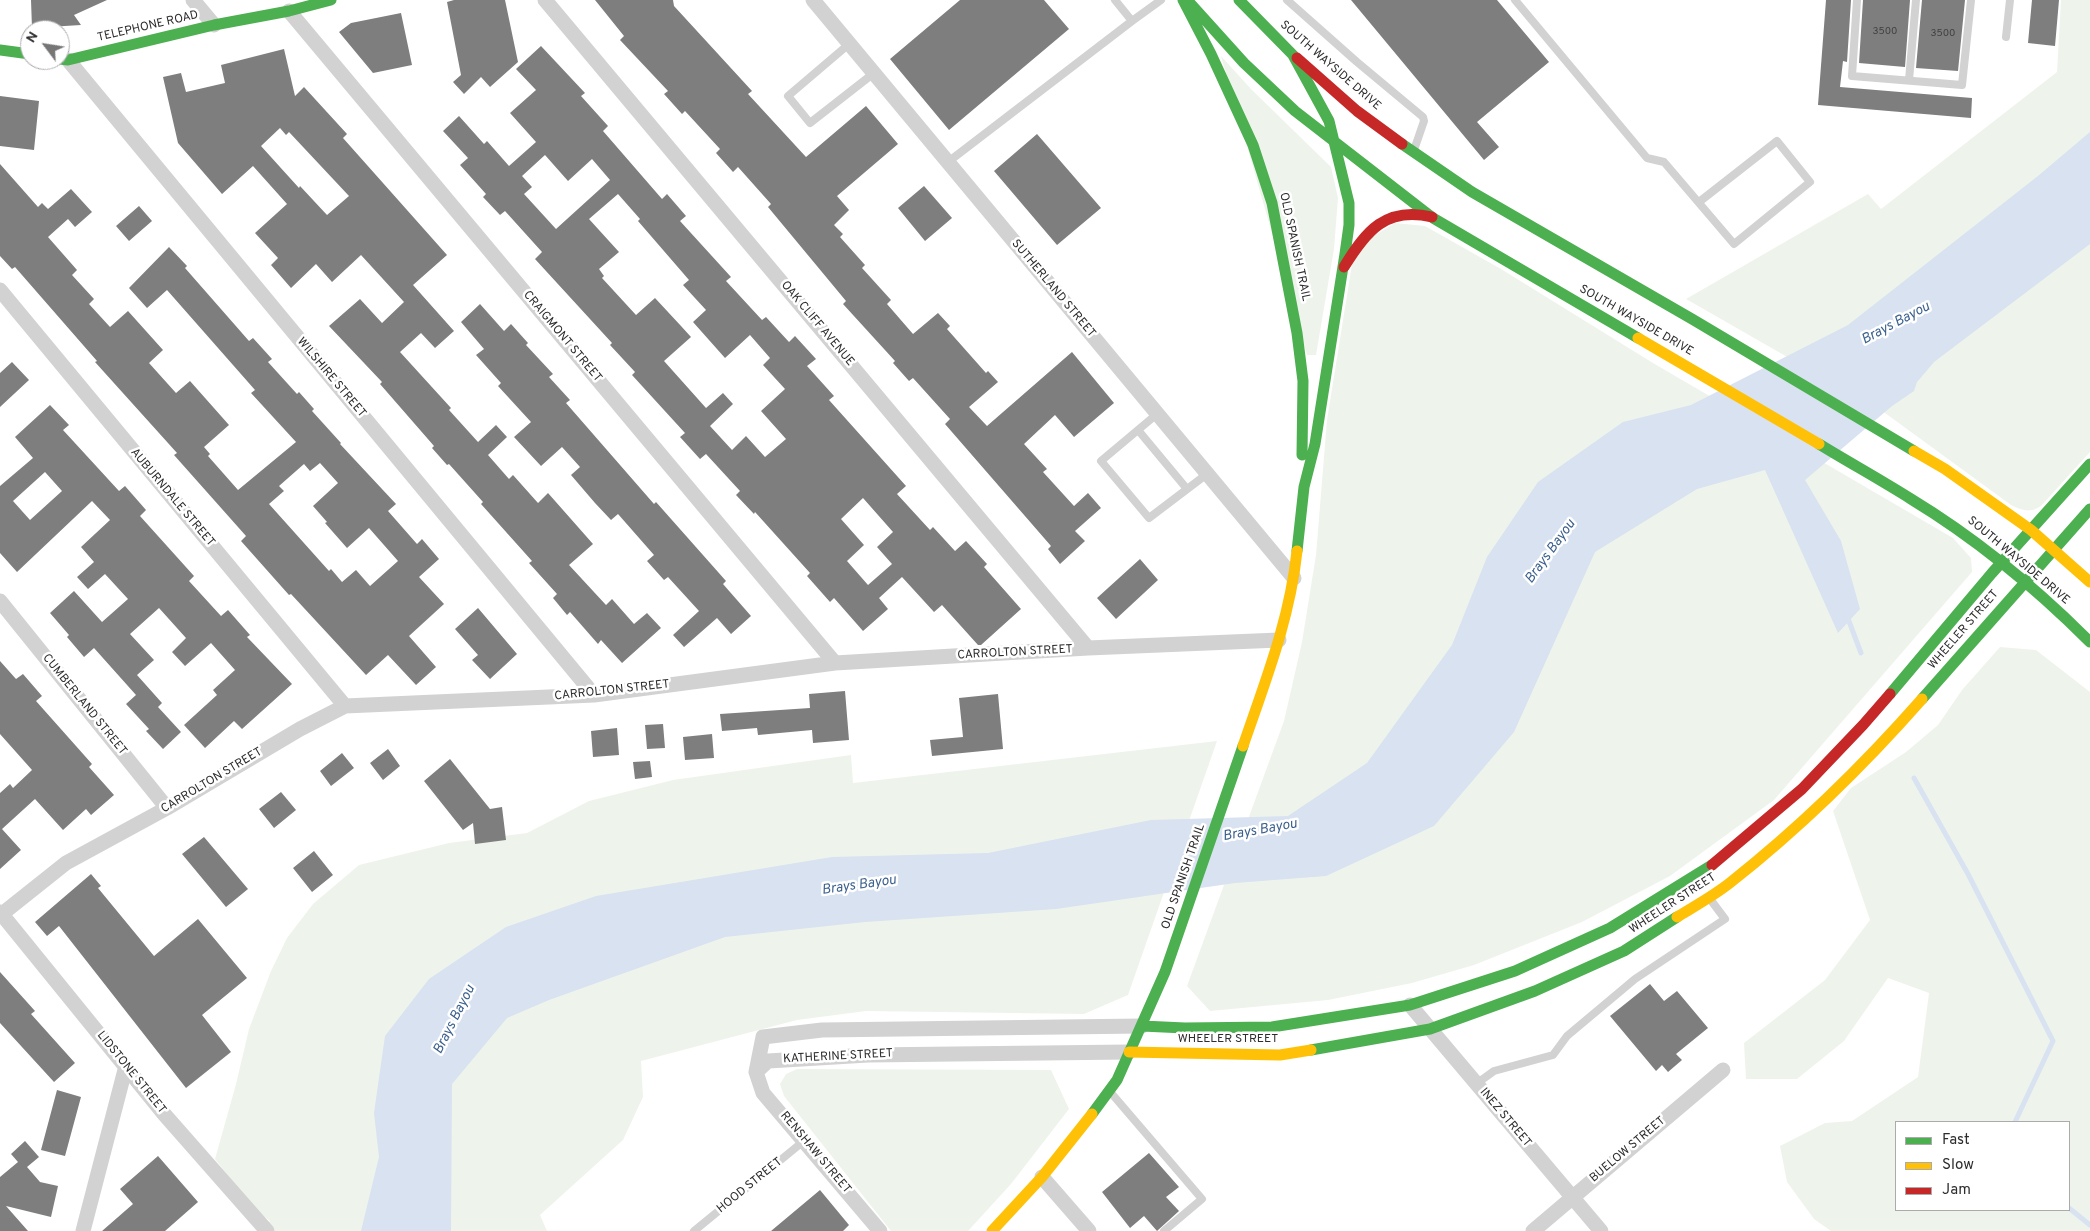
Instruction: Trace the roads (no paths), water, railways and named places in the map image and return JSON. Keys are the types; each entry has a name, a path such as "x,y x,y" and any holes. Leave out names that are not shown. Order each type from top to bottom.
{"main road":[{"name":"TELEPHONE ROAD","path":"70,58 214,25 289,11 331,0"},
{"name":"OLD SPANISH TRAIL","path":"992,1231 1042,1177 1110,1092 1142,1026 1165,972 1249,729 1279,640 1294,578 1304,487 1302,442 1303,381 1289,287 1272,203 1253,145 1211,54 1183,0"},
{"name":"SOUTH WAYSIDE DRIVE","path":"1187,0 1244,63 1295,111 1433,218 1912,499 1962,531 2025,581 2090,642"},
{"name":"SOUTH WAYSIDE DRIVE","path":"1239,0 1293,55 1358,111 1413,152 1472,192 1692,319 1945,469 2031,530 2055,549 2090,582"},
{"path":"0,50 20,53"},
{"name":"OLD SPANISH TRAIL","path":"1293,55 1329,121 1348,203 1349,225 1316,444 1304,487"},
{"path":"1342,269 1358,244 1374,226 1397,214 1422,213 1433,218"},
{"name":"WHEELER STREET","path":"1142,1026 1186,1028 1272,1026 1410,1006 1617,940 1714,864 1802,789 1863,725 2002,562 2090,464"},
{"name":"WHEELER STREET","path":"1129,1052 1280,1055 1430,1029 1535,990 1617,940 1709,897 1730,883 1819,808 1875,752 2090,510"},
{"path":"1802,789 1819,808"}],"street":[{"path":"193,0 214,25"},
{"name":"OAK CLIFF AVENUE","path":"545,0 1088,648"},
{"name":"SUTHERLAND STREET","path":"813,0 1294,578"},
{"name":"CRAIGMONT STREET","path":"289,11 835,664"},
{"name":"WILSHIRE STREET","path":"70,66 594,695"},
{"name":"AUBURNDALE STREET","path":"0,290 345,706"},
{"name":"CUMBERLAND STREET","path":"0,601 167,808"},
{"name":"CARROLTON STREET","path":"1,913 66,863 167,808 300,729 345,706 594,695 835,664 1088,648 1279,640"},
{"name":"LIDSTONE STREET","path":"1,913 164,1114 267,1231"},
{"name":"INEZ STREET","path":"1410,1006 1601,1231"},
{"name":"KATHERINE STREET","path":"756,1072 763,1037 822,1030 1142,1026"},
{"name":"KATHERINE STREET","path":"756,1072 768,1061 868,1055 1129,1052"},
{"path":"83,1231 126,1066"},
{"name":"BUELOW STREET","path":"1533,1231 1723,1070"},
{"name":"RENSHAW STREET","path":"756,1072 763,1092 880,1231"},
{"path":"1042,1177 1089,1231"}],"lane":[{"path":"1115,0 1132,21"},
{"path":"948,162 1161,0"},
{"path":"1287,0 1337,45 1423,117 1424,121 1413,152"},
{"path":"1515,0 1647,158 1664,162 1734,244 1810,182 1777,141 1699,202"},
{"path":"1857,0 1852,76 1962,85 1971,0"},
{"path":"1909,80 1916,0"},
{"path":"2006,37 2010,0"},
{"path":"849,44 788,96 810,123 874,73"},
{"path":"1157,414 1101,461 1149,518 1207,474"},
{"path":"1138,430 1187,489"},
{"path":"1476,1084 1494,1071 1553,1056 1567,1036 1635,979 1725,919 1709,897"},
{"path":"1110,1092 1202,1199 1164,1231"},
{"name":"HOOD STREET","path":"694,1231 805,1140"}],"water":[{"name":"Brays Bayou","path":"2090,132 2090,244 1934,362 1917,382 1914,391 1892,406 1805,480 1841,541 1860,609 1838,633 1765,470 1697,489 1595,552 1514,732 1434,826 1326,876 1235,883 1056,909 865,922 725,937 549,1000 507,1018 452,1084 451,1231 361,1231 379,1157 374,1113 385,1036 429,979 506,927 596,896 832,857 988,853 1151,820 1288,816 1367,763 1452,645 1487,557 1538,482 1623,422 1691,405 1848,325 2038,176"}],"waterway":[{"path":"1847,616 1861,653"},
{"path":"1914,778 1968,874 2053,1041 2015,1121"},
{"path":"2070,1209 2090,1225"}]}
